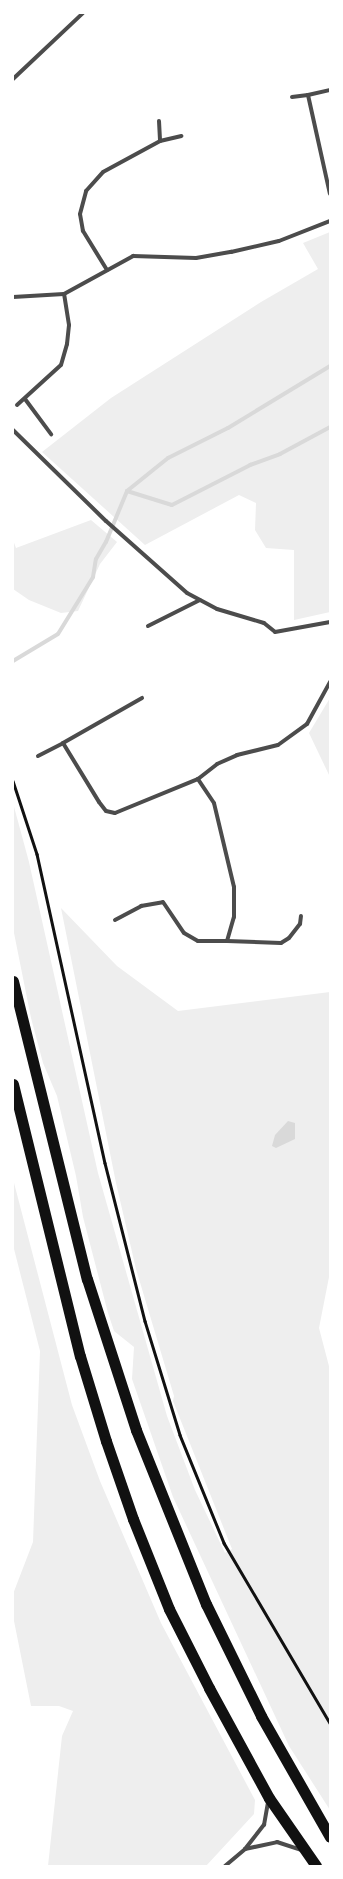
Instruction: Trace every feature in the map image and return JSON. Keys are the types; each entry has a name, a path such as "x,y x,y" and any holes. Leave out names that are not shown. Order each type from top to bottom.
{"highway":[{"path":"13,981 87,1279 112,1363 136,1430 206,1604 261,1716 330,1837"},
{"path":"13,1084 80,1356 133,1519 169,1609 209,1688 269,1798 316,1866"}],"street":[{"path":"13,79 83,13"},
{"path":"292,97 330,90"},
{"path":"308,94 330,194"},
{"path":"159,121 160,141"},
{"path":"107,270 83,232 80,214 86,191 103,172 160,141 181,136"},
{"path":"13,297 64,294 133,256 196,258 231,252 279,241 330,221"},
{"path":"17,405 61,365 67,344 69,325 64,294"},
{"path":"25,399 52,434"},
{"path":"13,430 106,522 117,530 187,593 217,609 264,624 275,632 330,622"},
{"path":"148,626 180,612 200,600"},
{"path":"63,743 106,811 121,811 198,779 218,764 237,755 278,745 307,724 330,682"},
{"path":"38,756 142,698"},
{"path":"198,779 214,803 234,887 234,917 227,941"},
{"path":"115,920 141,906 163,902 168,906 184,934 198,941 281,944 296,929 301,916"},
{"path":"225,1866 245,1849 264,1825 269,1798"},
{"path":"245,1849 277,1842 306,1852"}],"path":[{"path":"13,781 36,854 108,1178 145,1321 180,1435 224,1543 245,1582 309,1684 330,1723"}],"shaded area":[{"path":"330,232 330,612 294,620 294,550 266,548 255,530 256,503 239,495 145,545 42,452 111,398 261,302 318,269 303,243"},
{"path":"91,520 117,542 100,564 78,611 61,613 29,600 13,589 13,540 16,548"},
{"path":"330,698 330,777 309,733"},
{"path":"13,803 29,862 98,1173 167,1416 195,1490 225,1553 232,1549 173,1401 174,1396 136,1269 116,1183 61,908 117,966 178,1011 330,992 330,1272 319,1328 330,1370 330,1810 289,1746 173,1497 132,1379 134,1347 114,1331 108,1313 83,1217 76,1176 57,1096 43,1063 31,1018 13,928"},
{"path":"288,1121 295,1123 295,1139 276,1148 272,1146 275,1135"},
{"path":"13,1179 72,1405 100,1481 161,1623 255,1800 254,1814 206,1866 48,1866 62,1736 73,1711 59,1706 31,1706 13,1616 13,1594 33,1542 40,1351 13,1245"}],"waterway":[{"path":"13,661 58,634 93,577 96,559 106,542 127,491 168,458 228,428 330,366"},
{"path":"127,491 172,505 250,465 280,454 330,427"}]}
